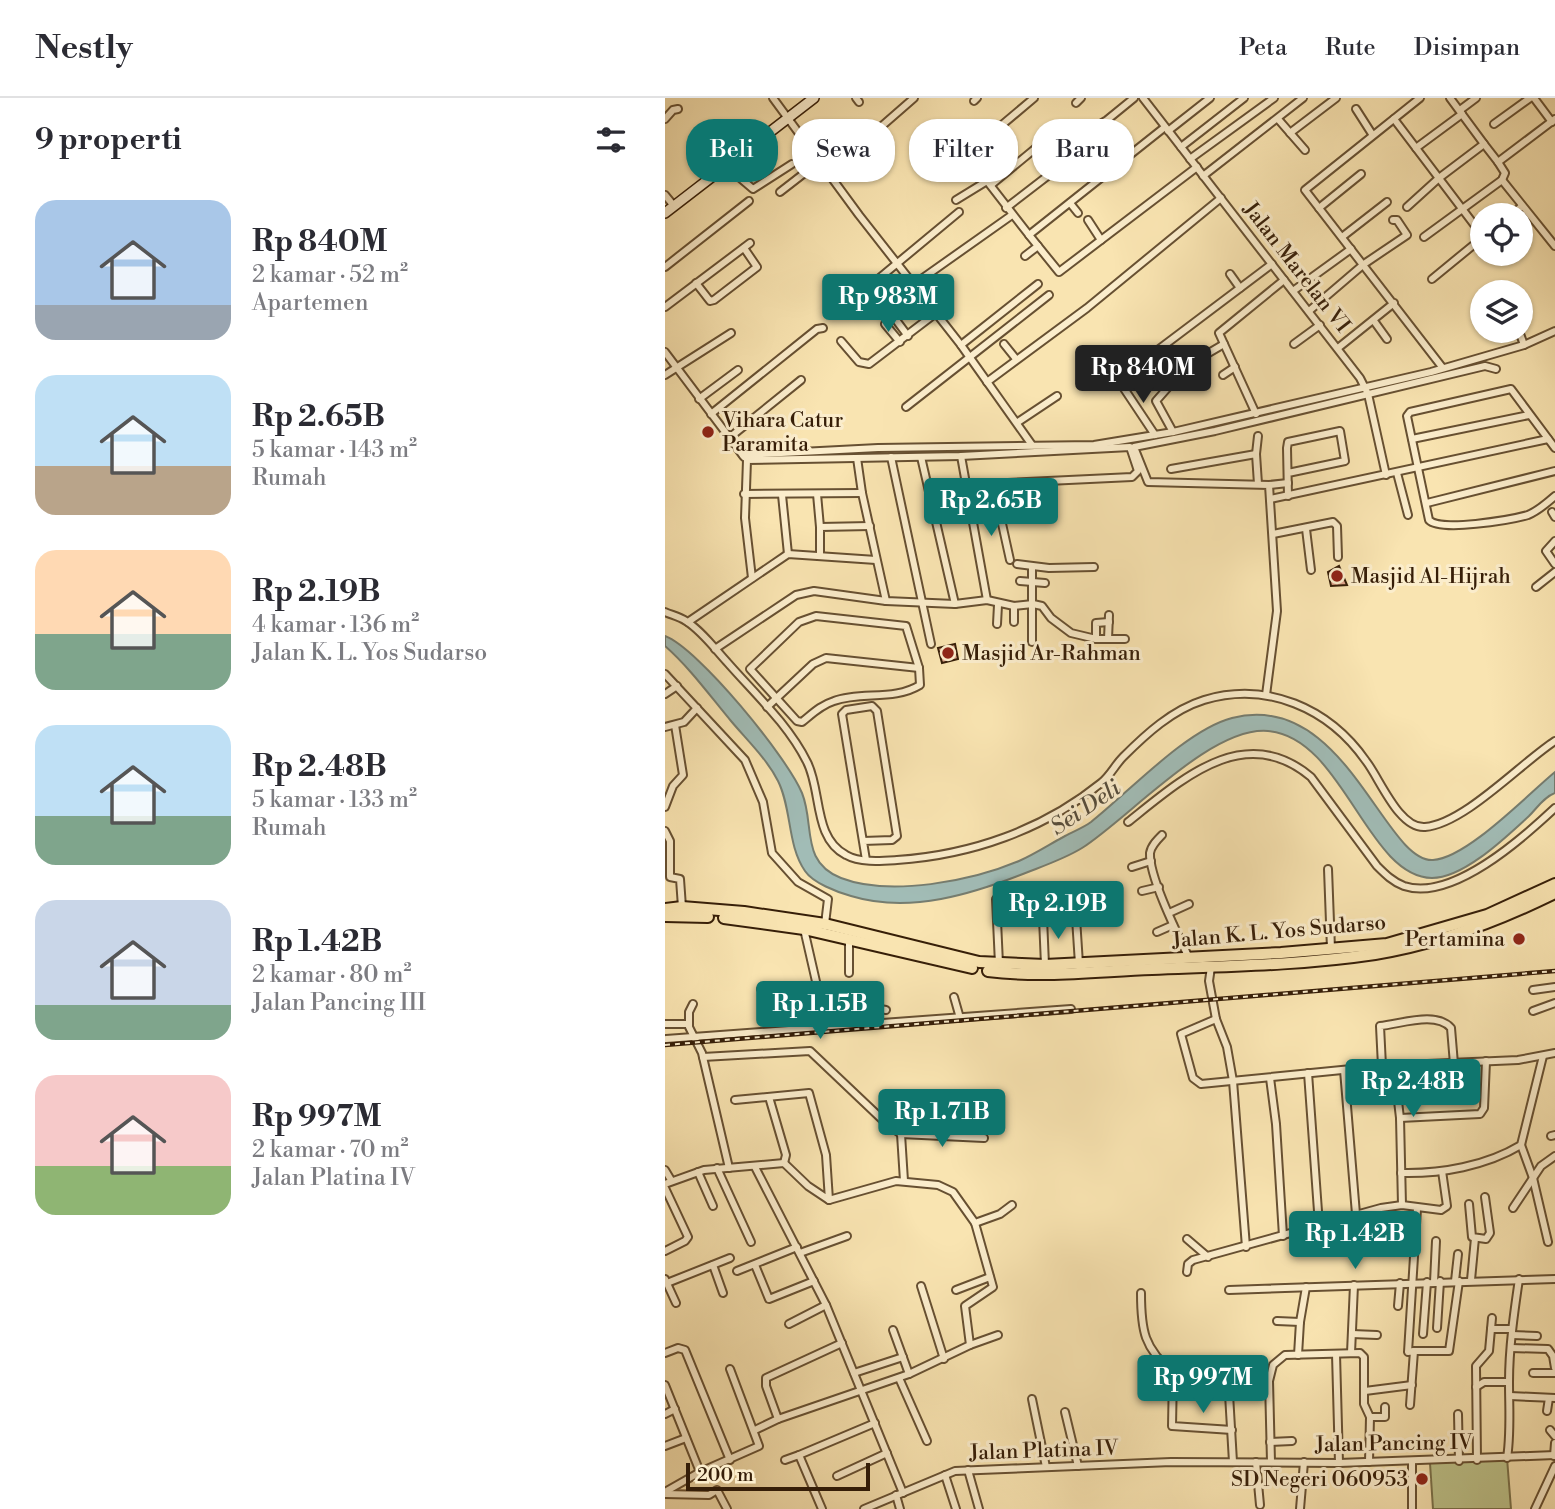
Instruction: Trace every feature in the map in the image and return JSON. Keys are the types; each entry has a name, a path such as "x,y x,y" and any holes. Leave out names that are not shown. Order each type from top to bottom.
{"highway":[{"name":"Jalan K. L. Yos Sudarso","path":"665,909 682,907 825,924 953,957 999,965 1189,959 1211,962 1387,944 1439,931 1486,915 1555,884"},
{"name":"Jalan K. L. Yos Sudarso","path":"665,916 751,917 849,938 944,963 1007,973 1374,954 1495,921 1555,893"}],"street":[{"path":"773,98 792,122"},
{"path":"778,125 814,98"},
{"path":"890,119 914,98"},
{"path":"1009,119 1034,98"},
{"path":"1106,119 1134,98"},
{"name":"Jalan Marelan VI","path":"1143,98 1338,348 1367,390"},
{"path":"1029,235 1210,98"},
{"path":"1181,147 1244,98"},
{"path":"1190,159 1274,98"},
{"path":"1203,176 1303,98"},
{"path":"1290,133 1336,98"},
{"path":"1420,98 1305,190 1443,367"},
{"path":"1424,237 1506,175 1450,98"},
{"path":"1416,148 1476,98"},
{"path":"1494,124 1532,98 1553,120 1498,162"},
{"path":"665,119 673,110 678,109"},
{"path":"1356,109 1373,134"},
{"path":"1278,119 1305,150"},
{"path":"1394,119 1470,219"},
{"path":"1407,207 1439,178 1484,144"},
{"path":"1018,162 1032,151"},
{"path":"778,173 792,164"},
{"path":"956,200 983,182 991,185 1006,208 1059,272 1197,167"},
{"path":"1319,208 1361,174"},
{"path":"1502,180 1520,203"},
{"path":"665,213 705,182"},
{"path":"745,182 753,189 764,182"},
{"path":"780,192 793,182"},
{"path":"835,182 961,345 1032,445"},
{"path":"991,185 994,182"},
{"path":"1006,208 1040,182"},
{"path":"665,195 674,206"},
{"path":"987,382 1087,308 1221,198"},
{"path":"665,267 748,201"},
{"path":"1342,237 1387,202"},
{"path":"1070,203 1078,213"},
{"path":"871,285 959,212"},
{"path":"913,285 1012,215"},
{"path":"1533,219 1555,246"},
{"path":"1089,220 1101,240"},
{"path":"1309,311 1364,264 1407,235 1397,220 1393,220"},
{"path":"665,307 696,283 747,245 757,267 714,300 710,301 696,283"},
{"path":"1024,256 1038,246"},
{"path":"1432,279 1470,247"},
{"path":"1293,291 1351,249"},
{"path":"1134,368 1272,264"},
{"path":"1230,274 1240,288"},
{"path":"1256,414 1219,336 1221,330 1285,280"},
{"path":"961,345 1038,284"},
{"path":"906,407 1049,295"},
{"path":"1338,348 1394,303"},
{"path":"841,341 859,362 866,365 936,313"},
{"path":"893,316 908,336"},
{"path":"1374,321 1387,339"},
{"path":"885,324 900,342"},
{"path":"1294,344 1320,326"},
{"path":"711,414 817,329 823,328"},
{"path":"1288,483 1269,485 1148,482 1134,447 1367,390 1524,345 1555,331"},
{"path":"665,375 731,333"},
{"path":"1004,344 1016,359"},
{"path":"1195,361 1224,344"},
{"path":"665,352 745,458 744,494 752,578"},
{"path":"745,458 878,448 1094,445 1173,432 1485,366 1496,369"},
{"path":"1223,375 1235,367"},
{"path":"699,399 738,370"},
{"path":"729,438 801,380"},
{"path":"1171,384 1156,401 1173,432"},
{"path":"1123,387 1155,435"},
{"path":"1555,448 1511,389 1409,412 1407,416 1430,522 1444,526 1528,515 1555,496"},
{"path":"1367,390 1386,475"},
{"path":"1017,422 1057,396"},
{"path":"1412,439 1529,415"},
{"path":"1288,473 1345,461 1340,431 1288,442 1288,473 1288,483 1288,496"},
{"path":"1258,436 1258,484"},
{"path":"1270,499 1548,439"},
{"path":"745,458 961,456 1130,447 1138,471 1132,477 966,485"},
{"path":"1171,469 1256,454"},
{"path":"961,456 987,600"},
{"path":"891,457 931,644"},
{"path":"921,457 955,604"},
{"path":"857,458 886,601"},
{"path":"1427,503 1555,471"},
{"path":"1397,473 1408,515"},
{"path":"993,485 1010,560"},
{"path":"1266,695 1277,611 1269,485"},
{"path":"744,494 862,493"},
{"path":"817,494 820,555"},
{"path":"782,495 788,554"},
{"path":"999,510 1038,509"},
{"path":"1273,534 1334,523 1337,526 1338,557"},
{"path":"820,527 870,526"},
{"path":"1306,529 1311,570"},
{"path":"1555,541 1546,551 1555,564"},
{"path":"688,622 788,554 876,560"},
{"path":"1017,564 1033,567 1094,567"},
{"path":"1032,642 1033,567"},
{"path":"1536,587 1555,572"},
{"path":"1020,581 1045,583"},
{"path":"715,649 786,600 806,591 886,601 955,604 987,600 997,605 1033,604 1042,606 1051,618 1072,633 1097,639 1125,639"},
{"path":"997,605 997,624"},
{"path":"1013,622 1014,606"},
{"path":"665,612 688,622 715,649 797,744 815,780 821,816 829,839 845,855 866,860 940,856 1003,839 1072,804 1103,782 1121,759 1148,734 1185,708 1217,697 1266,695 1296,702 1317,713 1336,728 1366,760 1403,818 1412,826 1425,827 1441,823 1468,808 1555,741"},
{"path":"812,616 906,626 919,668 921,682 917,688 832,701 802,722 797,721 776,698 751,672 751,667 799,622 812,616"},
{"path":"1097,639 1096,623 1109,618 1108,639"},
{"path":"767,707 813,664 826,658 919,668"},
{"path":"665,674 745,761 763,802 772,853 798,882 829,900 825,924"},
{"path":"665,694 677,686"},
{"path":"863,841 892,840 897,835 877,710 872,706 846,710 842,714 866,860"},
{"path":"665,727 688,720 697,708"},
{"path":"665,807 673,786 684,774 675,725"},
{"path":"1128,822 1211,764 1239,754 1258,752 1297,767 1311,777 1377,866 1389,878 1405,886 1426,887 1471,873 1534,828 1555,808"},
{"path":"665,831 670,841 670,877 680,880 682,907"},
{"path":"1162,835 1151,848 1151,861 1173,925 1189,959"},
{"path":"1132,867 1151,861"},
{"path":"1328,869 1331,949"},
{"path":"1142,891 1159,887"},
{"path":"996,899 999,965"},
{"path":"1169,913 1189,904"},
{"path":"1043,918 1045,965"},
{"path":"1076,918 1079,964"},
{"path":"1157,932 1173,925"},
{"path":"804,929 820,999 819,1028"},
{"path":"849,938 849,973"},
{"path":"1211,962 1209,981 1216,1019 1227,1047 1233,1081 1246,1247"},
{"path":"1533,989 1555,986"},
{"path":"761,989 886,1010"},
{"path":"954,997 960,1018"},
{"path":"1533,1011 1555,1003"},
{"path":"693,1004 689,1012 689,1024 703,1057 729,1168"},
{"path":"665,1032 665,1039 1071,1009"},
{"path":"1216,1019 1185,1030 1181,1037 1196,1082 1210,1084 1382,1066 1454,1064 1555,1053"},
{"path":"1382,1066 1380,1026 1433,1019 1445,1022 1451,1028 1454,1064"},
{"path":"665,1024 689,1024"},
{"path":"703,1057 810,1051 888,1125 901,1134 984,1138"},
{"path":"1543,1056 1521,1145 1533,1178 1548,1242"},
{"path":"1400,1118 1480,1114 1484,1108 1486,1061"},
{"path":"1394,1067 1400,1118 1402,1205"},
{"path":"1344,1070 1356,1214"},
{"path":"1308,1073 1319,1225"},
{"path":"1270,1078 1276,1124 1283,1236"},
{"path":"735,1100 806,1091 810,1095 826,1155 829,1200"},
{"path":"769,1097 786,1155 784,1163"},
{"path":"901,1134 904,1181"},
{"path":"1401,1173 1463,1167 1521,1145"},
{"path":"1513,1208 1544,1163 1555,1156"},
{"path":"667,1184 717,1168 784,1163 829,1200"},
{"path":"755,1167 826,1305 887,1454 899,1494 900,1509"},
{"path":"717,1168 751,1242"},
{"path":"665,1170 667,1184 688,1237 665,1251"},
{"path":"1187,1272 1190,1261 1356,1214 1402,1205 1441,1210 1447,1206 1442,1171"},
{"path":"698,1172 713,1206"},
{"path":"829,1200 904,1181 946,1187 959,1199 975,1223 992,1289 965,1306 970,1345"},
{"path":"1469,1204 1472,1237 1484,1240 1490,1236 1485,1197"},
{"path":"975,1223 1000,1214 1012,1205"},
{"path":"1417,1209 1415,1283 1408,1352 1449,1351 1458,1254"},
{"path":"737,1270 847,1236"},
{"path":"1471,1280 1475,1238"},
{"path":"1187,1240 1208,1257"},
{"path":"1436,1241 1434,1282 1437,1328"},
{"path":"676,1303 666,1283 730,1258"},
{"path":"713,1265 723,1293"},
{"path":"755,1265 769,1299 814,1281"},
{"path":"956,1290 990,1277"},
{"path":"1507,1458 1510,1436 1512,1332 1519,1279"},
{"path":"1229,1290 1555,1279"},
{"path":"1423,1334 1434,1282"},
{"path":"1398,1306 1400,1283"},
{"path":"1351,1353 1354,1285"},
{"path":"921,1286 944,1359"},
{"path":"1298,1355 1306,1287"},
{"path":"1141,1293 1143,1333 1146,1341 1160,1362 1173,1373 1172,1426 1232,1430"},
{"path":"789,1324 826,1305"},
{"path":"1477,1460 1476,1366 1489,1351 1492,1318"},
{"path":"1277,1321 1300,1322"},
{"path":"1491,1329 1537,1336"},
{"path":"893,1330 909,1374"},
{"path":"1352,1334 1377,1335"},
{"path":"755,1430 778,1419 899,1378 998,1335"},
{"path":"778,1419 766,1386 766,1378 842,1343"},
{"path":"665,1353 678,1348 685,1350 730,1460"},
{"path":"1511,1349 1548,1349 1553,1356 1555,1370 1533,1373"},
{"path":"1411,1405 1414,1351"},
{"path":"1271,1462 1271,1370 1279,1357 1351,1353 1360,1353 1364,1357 1364,1404 1370,1417 1369,1462"},
{"path":"1336,1354 1339,1463"},
{"path":"854,1373 903,1357"},
{"path":"665,1493 700,1472 757,1448 760,1443 730,1369"},
{"path":"1228,1377 1233,1462"},
{"path":"899,1378 927,1441"},
{"path":"1476,1387 1484,1381 1509,1382"},
{"path":"665,1385 700,1472"},
{"path":"1365,1391 1412,1385"},
{"path":"1510,1396 1552,1398 1547,1411"},
{"path":"1032,1399 1046,1467"},
{"path":"1370,1417 1385,1417 1385,1407"},
{"path":"665,1414 675,1409"},
{"path":"1065,1412 1078,1466"},
{"path":"1458,1415 1459,1461"},
{"path":"785,1460 875,1423"},
{"path":"665,1446 686,1438"},
{"path":"1270,1442 1292,1441"},
{"path":"1555,1443 1555,1456"},
{"path":"837,1476 887,1454"},
{"path":"799,1455 822,1509"},
{"name":"Jalan Pancing IV","path":"1233,1462 1459,1461 1555,1456"},
{"path":"1412,1461 1412,1509"},
{"name":"Jalan Platina IV","path":"865,1509 945,1475 968,1470 1233,1462"},
{"path":"1256,1462 1260,1505"},
{"path":"1300,1509 1304,1462"},
{"path":"1535,1509 1555,1466"},
{"path":"968,1470 978,1509"},
{"path":"945,1475 955,1509"},
{"path":"665,1493 709,1495 717,1490 727,1509"}],"green space":[{"path":"1507,1458 1511,1509 1433,1509 1430,1463"}],"water":[{"path":"665,636 699,661 741,706 779,755 802,793 811,842 819,862 841,878 861,884 931,884 978,875 1019,861 1088,824 1177,748 1214,725 1232,718 1271,716 1304,728 1332,751 1357,779 1397,835 1415,854 1433,860 1447,857 1479,837 1555,772 1555,793 1544,800 1497,845 1471,864 1444,876 1432,878 1409,872 1389,855 1316,756 1294,739 1268,731 1246,733 1221,743 1196,758 1101,834 1063,858 985,888 941,899 896,903 873,901 832,889 819,883 805,871 795,850 786,803 778,781 756,750 665,646"}],"building":[{"name":"Masjid Al-Hijrah","path":"1339,566 1347,585 1331,586 1328,572"},
{"name":"Masjid Ar-Rahman","path":"955,644 958,659 942,663 938,648"}],"railway":[{"path":"665,1045 1555,971"}],"place":[{"name":"Vihara Catur Paramita","path":"708,432"},
{"name":"Masjid Al-Hijrah","path":"1337,576"},
{"name":"Masjid Ar-Rahman","path":"948,653"},
{"name":"Pertamina","path":"1519,939"},
{"name":"SD Negeri 060953","path":"1422,1479"}],"water label":[{"name":"Sei Deli","path":"1085,807"}]}
